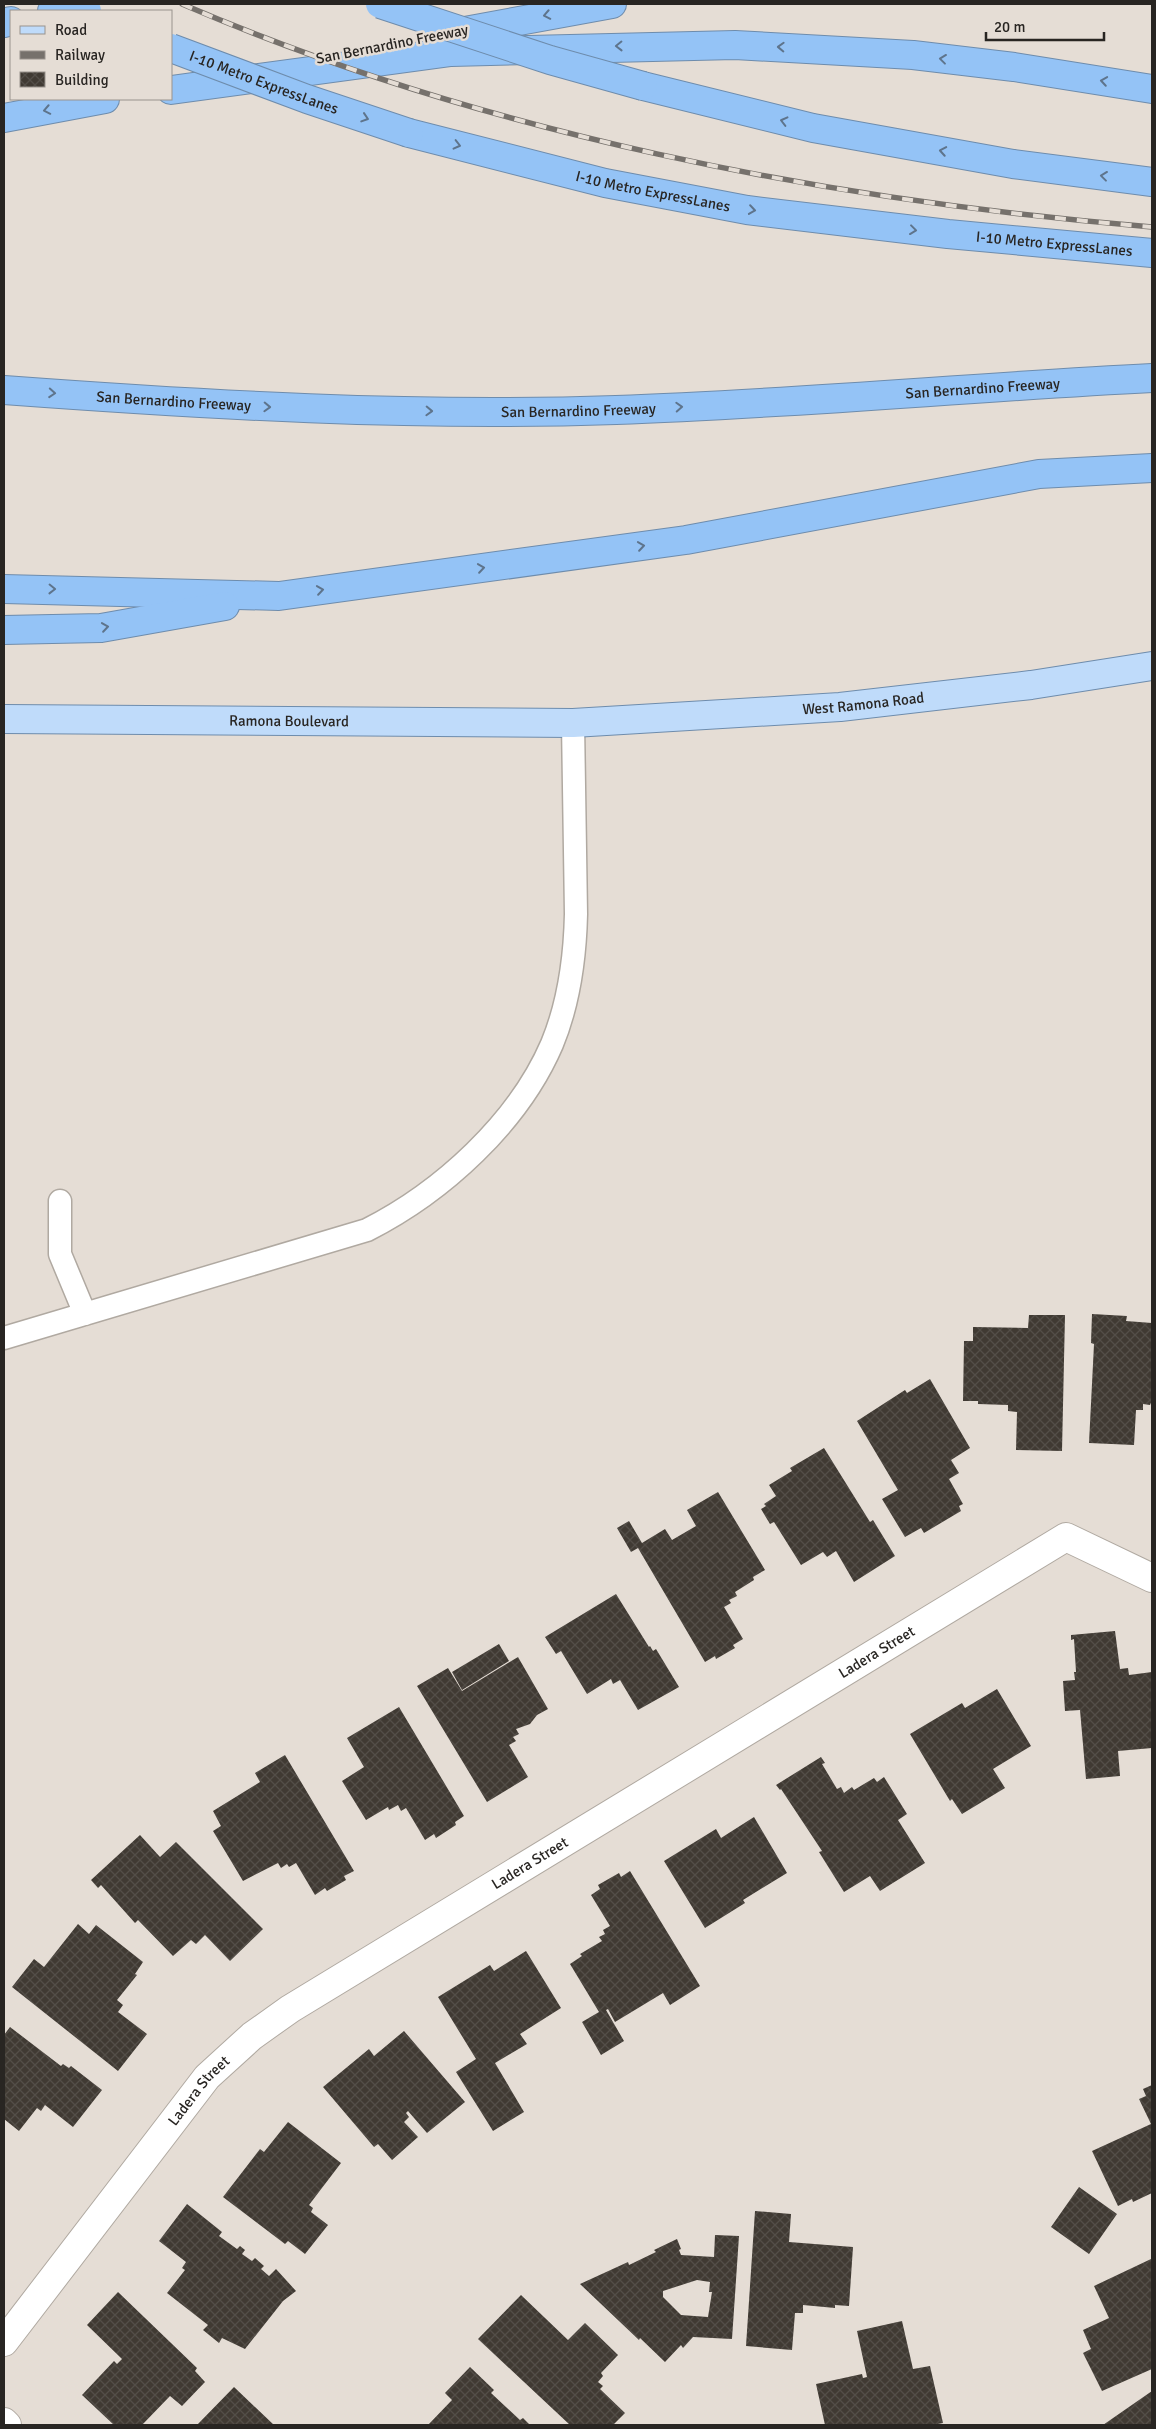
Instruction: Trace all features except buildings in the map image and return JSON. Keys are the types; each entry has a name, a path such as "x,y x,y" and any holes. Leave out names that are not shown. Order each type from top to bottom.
{"highway":[{"path":"70,4 85,10"},
{"path":"56,10 83,4"},
{"path":"380,4 550,60 644,86 813,128 1013,164 1152,182"},
{"name":"San Bernardino Freeway","path":"172,86 612,4"},
{"path":"172,90 451,52 736,45 913,55 1014,67 1152,89"},
{"name":"I-10 Metro ExpressLanes","path":"172,48 307,99 409,132 605,182 747,210 948,234 1152,253"},
{"path":"4,118 102,100"},
{"name":"San Bernardino Freeway","path":"4,390 258,406 444,411 615,410 1152,378"},
{"path":"4,630 101,628 280,596 686,540 1039,474 1152,468"},
{"path":"4,589 280,596"}],"main road":[{"name":"West Ramona Road","path":"573,723 840,707 1031,685 1152,666"},
{"name":"Ramona Boulevard","path":"4,719 573,723"}],"street":[{"name":"Ladera Street","path":"4,2342 207,2077 252,2036 290,2009 1066,1537 1152,1578"},
{"path":"4,2422 7,2425"}],"lane":[{"path":"4,1338 367,1230 396,1215 430,1191 492,1135 518,1102 552,1044 570,983 575,945 576,914 573,723"},
{"path":"60,1201 60,1254 85,1314"}],"railway":[{"path":"182,4 297,50 415,90 536,125 658,154 781,179 905,199 1029,215 1152,227"}]}
